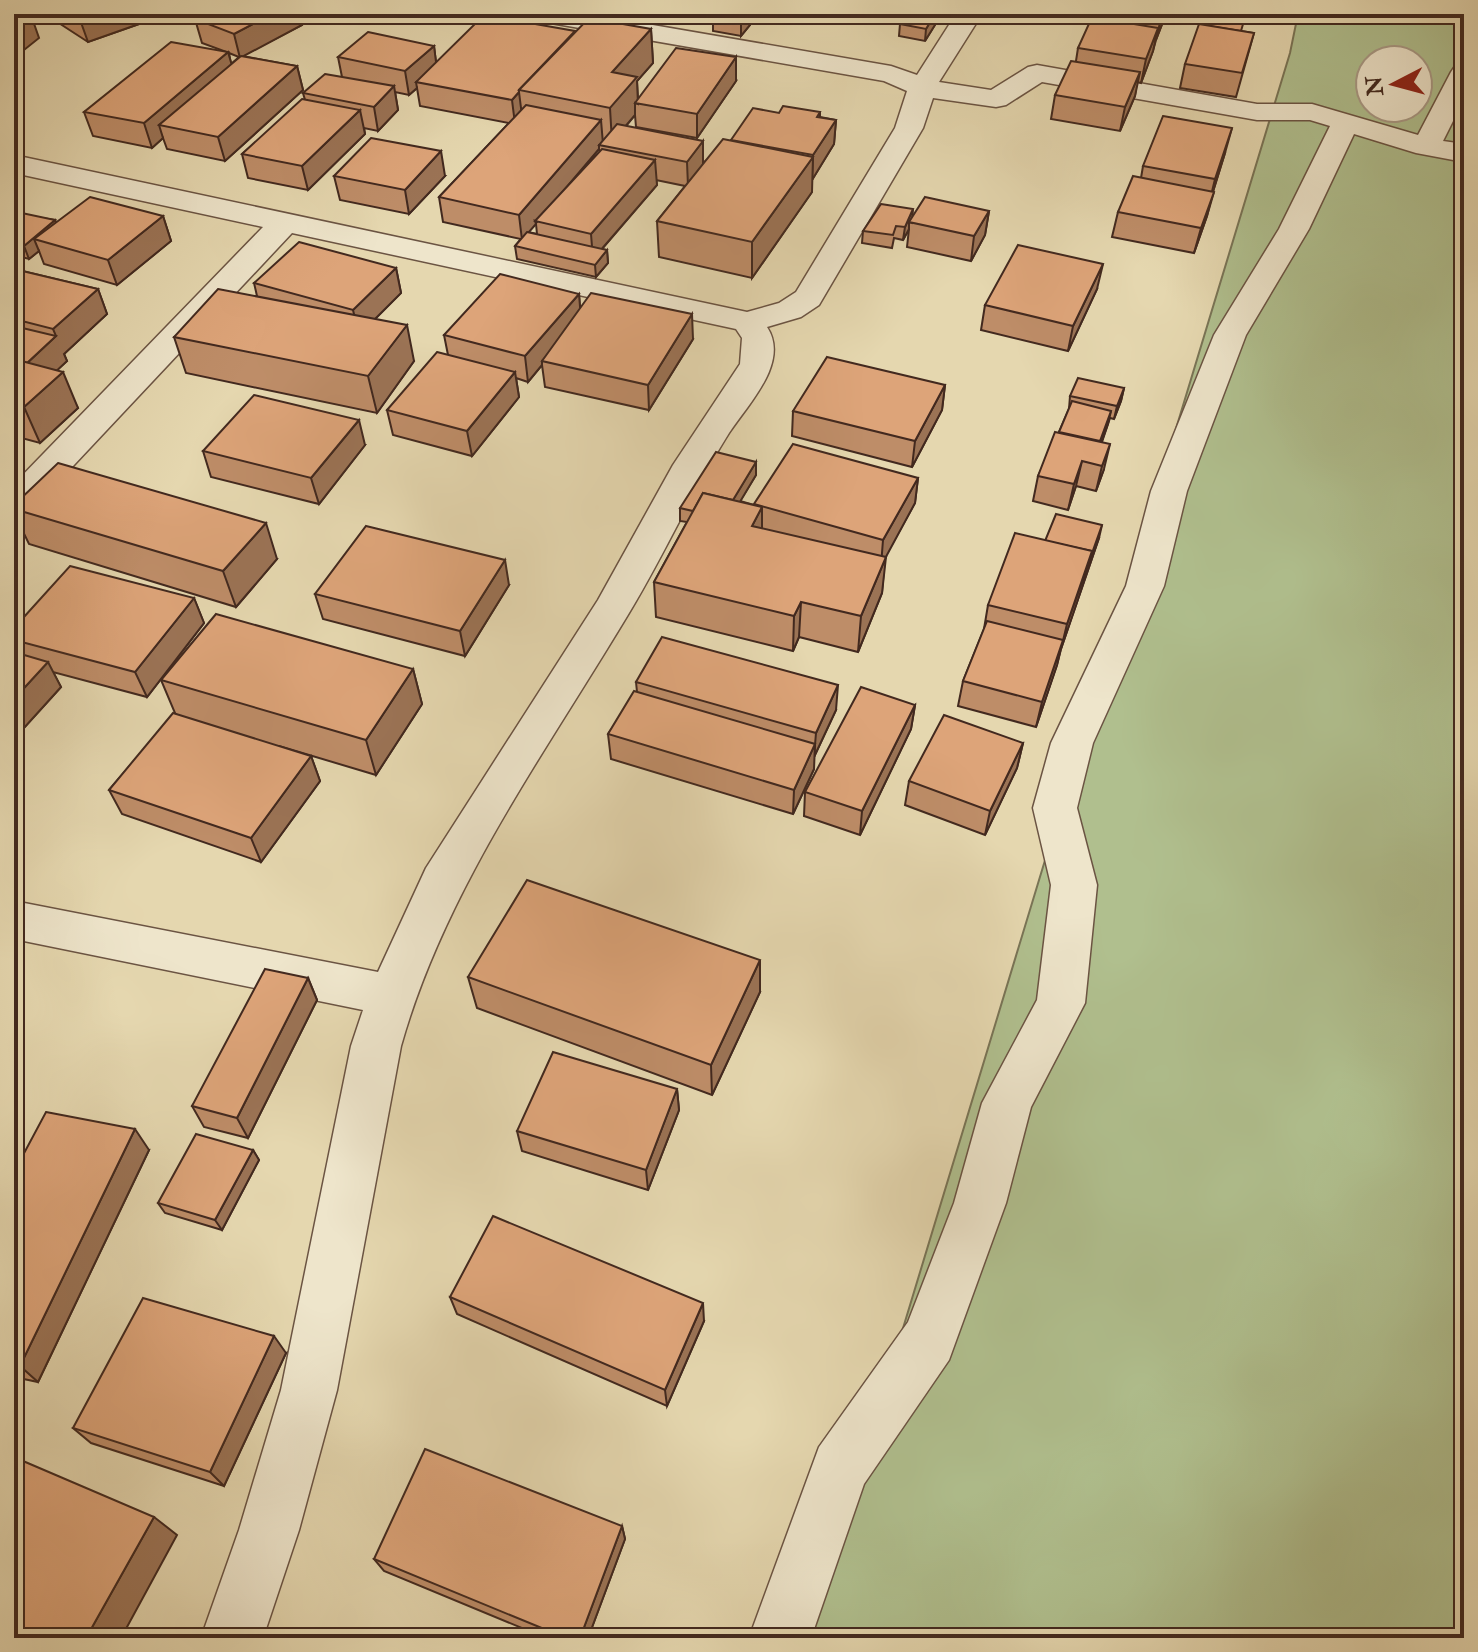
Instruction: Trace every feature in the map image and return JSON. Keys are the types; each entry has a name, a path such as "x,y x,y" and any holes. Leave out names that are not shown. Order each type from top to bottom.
{"street":[{"path":"545,14 891,74 922,88 996,99 1037,73 1257,112 1312,112 1426,147 1464,153"},
{"path":"14,164 748,322 790,310 808,298 909,128 922,88 969,14"},
{"path":"1426,147 1464,72"},
{"path":"780,1638 840,1468 929,1340 980,1203 1007,1103 1061,1003 1074,885 1055,808 1072,743 1145,586 1169,491 1230,335 1294,229 1345,124"},
{"path":"14,506 285,222"},
{"path":"232,1638 269,1530 309,1390 376,1046 391,995 442,881 614,606 691,465 757,364 758,338 748,322"},
{"path":"14,920 391,995"}],"green space":[{"path":"1298,14 1464,14 1464,1638 809,1638 1290,53"}],"building":[{"path":"14,14 25,14 31,15 14,27"},
{"path":"206,14 272,14 234,34 195,19"},
{"path":"717,14 750,14 741,24 713,19"},
{"path":"906,14 935,14 926,29 900,24"},
{"path":"1213,14 1246,14 1241,31 1209,26"},
{"path":"484,15 575,31 512,100 416,82"},
{"path":"1092,17 1158,28 1146,59 1078,48"},
{"path":"589,18 651,29 612,72 637,77 610,108 519,90"},
{"path":"1199,24 1254,33 1242,73 1185,64"},
{"path":"368,32 434,46 405,71 338,57"},
{"path":"171,42 228,52 144,123 84,112"},
{"path":"676,48 736,57 697,114 635,103"},
{"path":"241,56 297,66 218,137 159,125"},
{"path":"1071,61 1140,72 1125,107 1055,95"},
{"path":"325,74 394,86 374,107 303,93"},
{"path":"302,99 360,110 302,166 242,154"},
{"path":"526,105 601,120 519,215 439,197"},
{"path":"783,106 820,112 817,117 836,120 813,155 731,140 753,108 779,113"},
{"path":"1163,116 1232,128 1215,179 1143,166"},
{"path":"617,124 703,141 687,162 599,145"},
{"path":"371,138 441,151 405,190 334,176"},
{"path":"723,139 813,157 752,242 657,221"},
{"path":"602,149 655,160 591,234 535,221"},
{"path":"1133,176 1214,192 1201,228 1118,212"},
{"path":"90,197 163,216 108,260 34,239"},
{"path":"925,197 989,211 974,236 909,222"},
{"path":"881,204 913,209 905,227 896,226 893,235 863,231"},
{"path":"17,212 55,220 24,246 14,243 14,214"},
{"path":"527,232 607,250 595,265 515,246"},
{"path":"299,242 396,268 353,310 254,283"},
{"path":"1018,245 1103,264 1073,326 985,305"},
{"path":"14,269 98,289 53,329 14,319"},
{"path":"500,274 579,294 525,356 444,335"},
{"path":"218,289 407,325 368,376 174,337"},
{"path":"591,293 692,314 648,385 542,361"},
{"path":"14,326 56,336 27,363 14,359"},
{"path":"437,352 515,372 467,431 387,410"},
{"path":"827,357 945,385 915,441 793,411"},
{"path":"14,359 63,372 24,407 14,405"},
{"path":"1078,378 1124,388 1117,406 1070,396"},
{"path":"254,395 359,420 311,478 203,451"},
{"path":"1072,401 1111,411 1100,441 1059,432"},
{"path":"1055,432 1110,444 1102,466 1082,461 1074,484 1038,476"},
{"path":"793,444 918,478 883,540 754,504"},
{"path":"716,452 756,462 733,500 703,493 693,511 680,508"},
{"path":"58,463 266,523 223,571 14,509 14,505"},
{"path":"703,493 762,507 752,526 886,557 861,616 801,602 794,616 654,582"},
{"path":"1056,514 1102,525 1091,556 1092,551 1045,541"},
{"path":"366,526 505,560 460,631 315,594"},
{"path":"1015,533 1092,551 1067,624 988,605"},
{"path":"70,566 194,598 135,672 14,640 14,628"},
{"path":"216,614 413,669 366,740 161,680"},
{"path":"987,621 1063,640 1042,702 963,681"},
{"path":"662,637 838,685 816,733 636,682"},
{"path":"14,652 48,662 14,699"},
{"path":"861,687 915,705 862,811 805,792"},
{"path":"634,691 815,744 794,790 608,734"},
{"path":"173,713 311,756 251,838 109,790"},
{"path":"944,715 1023,743 990,811 909,781"},
{"path":"527,880 760,960 711,1065 468,977"},
{"path":"265,969 308,978 237,1118 192,1106"},
{"path":"553,1052 677,1089 646,1170 517,1131"},
{"path":"46,1112 135,1129 20,1366 14,1365 14,1172"},
{"path":"196,1134 253,1150 215,1220 158,1203"},
{"path":"493,1216 703,1303 665,1390 450,1297"},
{"path":"143,1298 274,1336 210,1472 73,1428"},
{"path":"425,1449 622,1526 580,1638 566,1638 374,1559"},
{"path":"23,1461 154,1517 86,1638 14,1638 14,1476"}]}
